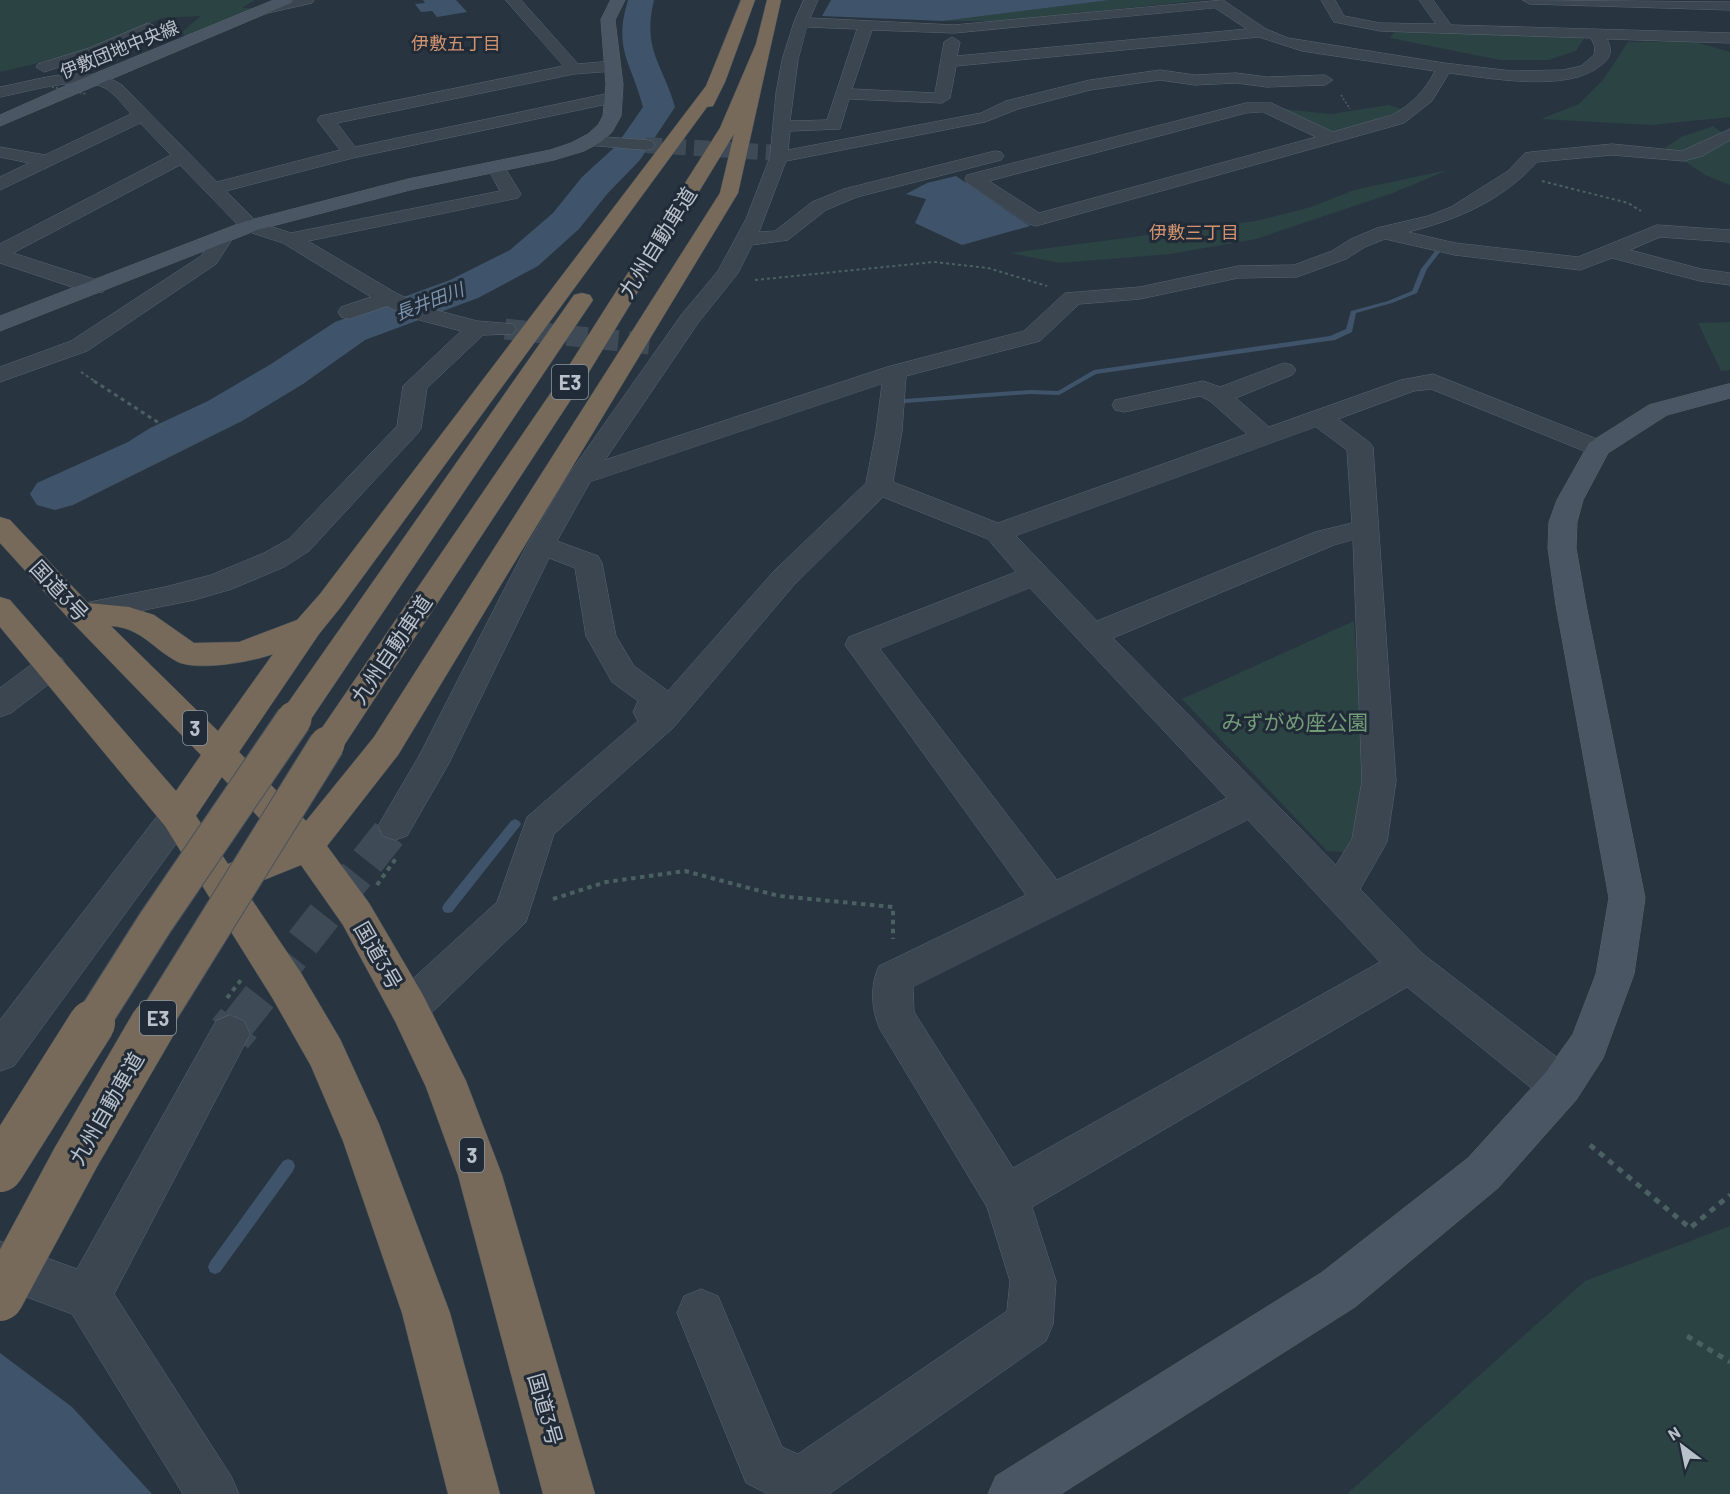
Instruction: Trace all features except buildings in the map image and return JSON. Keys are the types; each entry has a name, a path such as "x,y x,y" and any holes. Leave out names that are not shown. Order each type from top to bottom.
{"highway":[{"name":"九州自動車道","path":"0,1168 155,923 635,224 694,127 717,82 748,0"},
{"name":"九州自動車道","path":"0,1298 28,1242 203,939 327,744 577,372 729,128 764,44 774,0"},
{"path":"219,882 267,865 307,846 386,746 729,193 764,44"},
{"path":"177,816 308,627 421,480 717,82"},
{"name":"国道3号","path":"0,526 80,613 220,753 307,846 356,914 409,1008 445,1081 480,1175 569,1494"},
{"path":"80,613 129,617 143,622 188,654 239,653 259,648 308,627"},
{"path":"5,620 51,666 177,816 265,952 326,1053 363,1139 426,1313 474,1494"}],"street":[{"name":"伊敷団地中央線","path":"0,121 91,86 286,0"},
{"path":"268,9 307,0"},
{"path":"513,0 574,69"},
{"path":"601,142 613,116 615,97 607,16 618,0"},
{"path":"395,826 432,763 541,545 580,477 665,346 690,320 727,273 756,219 780,157 784,93 790,60 801,22 811,0"},
{"path":"1328,0 1339,19 1380,27 1730,38"},
{"path":"1426,0 1447,29"},
{"path":"1530,0 1724,4"},
{"path":"801,22 954,28 1218,3 1261,32 1302,46 1512,76 1572,73 1587,69 1602,57 1602,47 1597,34"},
{"path":"783,126 834,124 866,25"},
{"path":"0,78 79,57 148,27"},
{"path":"842,94 942,98 954,28"},
{"path":"948,62 1261,32"},
{"path":"1712,37 1730,45"},
{"path":"351,153 326,120 574,69 613,66"},
{"path":"1318,112 1265,106 1246,108 974,179 1036,220 1398,119 1414,111 1434,90 1444,68"},
{"path":"780,157 985,117 1012,105 1090,85 1160,75 1195,80 1236,78 1267,82 1325,80"},
{"path":"0,92 74,78 91,86 116,88 250,226 291,239 388,298 420,313 477,328 505,328"},
{"path":"1394,100 1434,90"},
{"path":"215,188 351,153 615,97"},
{"path":"1265,106 1331,137"},
{"path":"0,184 142,115"},
{"path":"580,477 895,372 1032,336 1073,298 1140,293 1238,272 1297,271 1338,255 1384,232 1458,212 1515,175 1531,157 1572,151 1617,150 1682,156 1730,134"},
{"path":"0,324 250,226 398,188 554,155 601,142 645,145"},
{"path":"0,152 48,161"},
{"path":"745,240 781,236 819,206 851,193 936,173 1002,154"},
{"path":"0,254 183,156"},
{"path":"291,239 511,194 496,167"},
{"path":"1384,232 1455,249 1580,264 1657,231 1730,236"},
{"path":"0,375 79,346 209,260 223,238"},
{"path":"1611,251 1700,275 1730,279"},
{"path":"0,254 95,287"},
{"path":"349,312 388,298"},
{"path":"80,613 206,587 251,573 300,545 409,428 415,386 477,328"},
{"path":"1219,396 1284,370"},
{"path":"409,1008 513,911 539,827 662,719 784,578 879,486 889,431 895,372"},
{"path":"998,533 1408,385 1433,381 1598,448"},
{"path":"1124,405 1203,388 1219,396 1264,437"},
{"path":"1014,1494 1338,1290 1484,1173 1561,1086 1589,1045 1615,974 1627,898 1599,766 1562,548 1563,522 1570,500 1598,448 1658,411 1730,391"},
{"path":"1318,417 1360,447 1379,781 1370,842 1338,893"},
{"path":"879,486 998,533 1035,575 1409,966 1561,1086"},
{"path":"1092,635 1325,538 1366,528"},
{"path":"541,545 588,564 601,636 623,674 655,697 649,712 662,719"},
{"path":"1035,575 860,645 1051,901"},
{"path":"0,705 51,666"},
{"path":"701,1313 765,1465 801,1483 1029,1324 1034,1281 1006,1197 894,1016 893,978 1252,802"},
{"path":"0,1052 177,816"},
{"path":"1006,1197 1409,966"},
{"path":"88,1296 230,1034"},
{"path":"0,1264 88,1296 213,1494"}],"path":[{"path":"52,87 91,86"},
{"path":"1515,175 1628,203 1675,233"},
{"path":"748,282 934,262 998,270 1037,282 1073,298"},
{"path":"56,355 162,425"},
{"path":"356,914 417,831 395,826"},
{"path":"513,911 606,882 685,871 779,896 893,906 893,978"},
{"path":"230,1034 210,1018 265,952"},
{"path":"1590,1145 1690,1228 1730,1195"},
{"path":"1687,1336 1730,1362"}],"green space":[{"path":"0,0 255,0 242,8 256,8 185,37 182,32 201,16 162,18 81,53 0,72"},
{"path":"1110,0 1204,0 1002,21 943,21"},
{"path":"1395,31 1585,37 1576,51 1548,60 1500,60 1390,38"},
{"path":"1692,41 1730,52 1730,117 1651,125 1541,119 1579,104 1603,80 1628,42"},
{"path":"1389,105 1404,110 1338,132 1326,131 1282,109 1331,114"},
{"path":"1713,126 1730,138 1730,185 1705,175 1665,148 1681,137"},
{"path":"1448,170 1393,193 1256,239 1170,254 1060,263 1010,253 1256,221 1311,207 1354,190"},
{"path":"1730,322 1730,370 1721,371 1698,323"},
{"name":"みずがめ座公園","path":"1354,621 1366,792 1347,852 1327,851 1182,699"},
{"path":"1730,1226 1730,1494 1347,1494 1585,1281"}],"water":[{"path":"423,0 456,0 467,12 437,17 432,11 421,12 415,4 425,3"},
{"path":"831,0 1110,0 943,21 822,16"},
{"path":"956,176 1030,226 962,245 915,223 926,199 906,194 927,183"},
{"path":"0,1353 72,1407 152,1494 0,1494"}],"waterway":[{"name":"長井田川","path":"55,494 225,411 287,374 350,331 464,289 524,258 566,221 595,185 628,153 659,107 655,91 636,45 636,18 641,0"},
{"path":"905,401 1030,392 1059,393 1094,372 1332,338 1349,330 1353,312 1390,302 1415,292 1424,269 1437,252"},
{"path":"448,908 515,824"},
{"path":"215,1267 288,1166"}],"tunnel":[{"path":"646,145 780,153"},
{"path":"505,329 659,345"},
{"path":"238,1024 395,826"},
{"path":"230,1034 239,1023"}],"district":[{"name":"伊敷五丁目","path":"456,43"},
{"name":"伊敷三丁目","path":"1194,232"}]}
